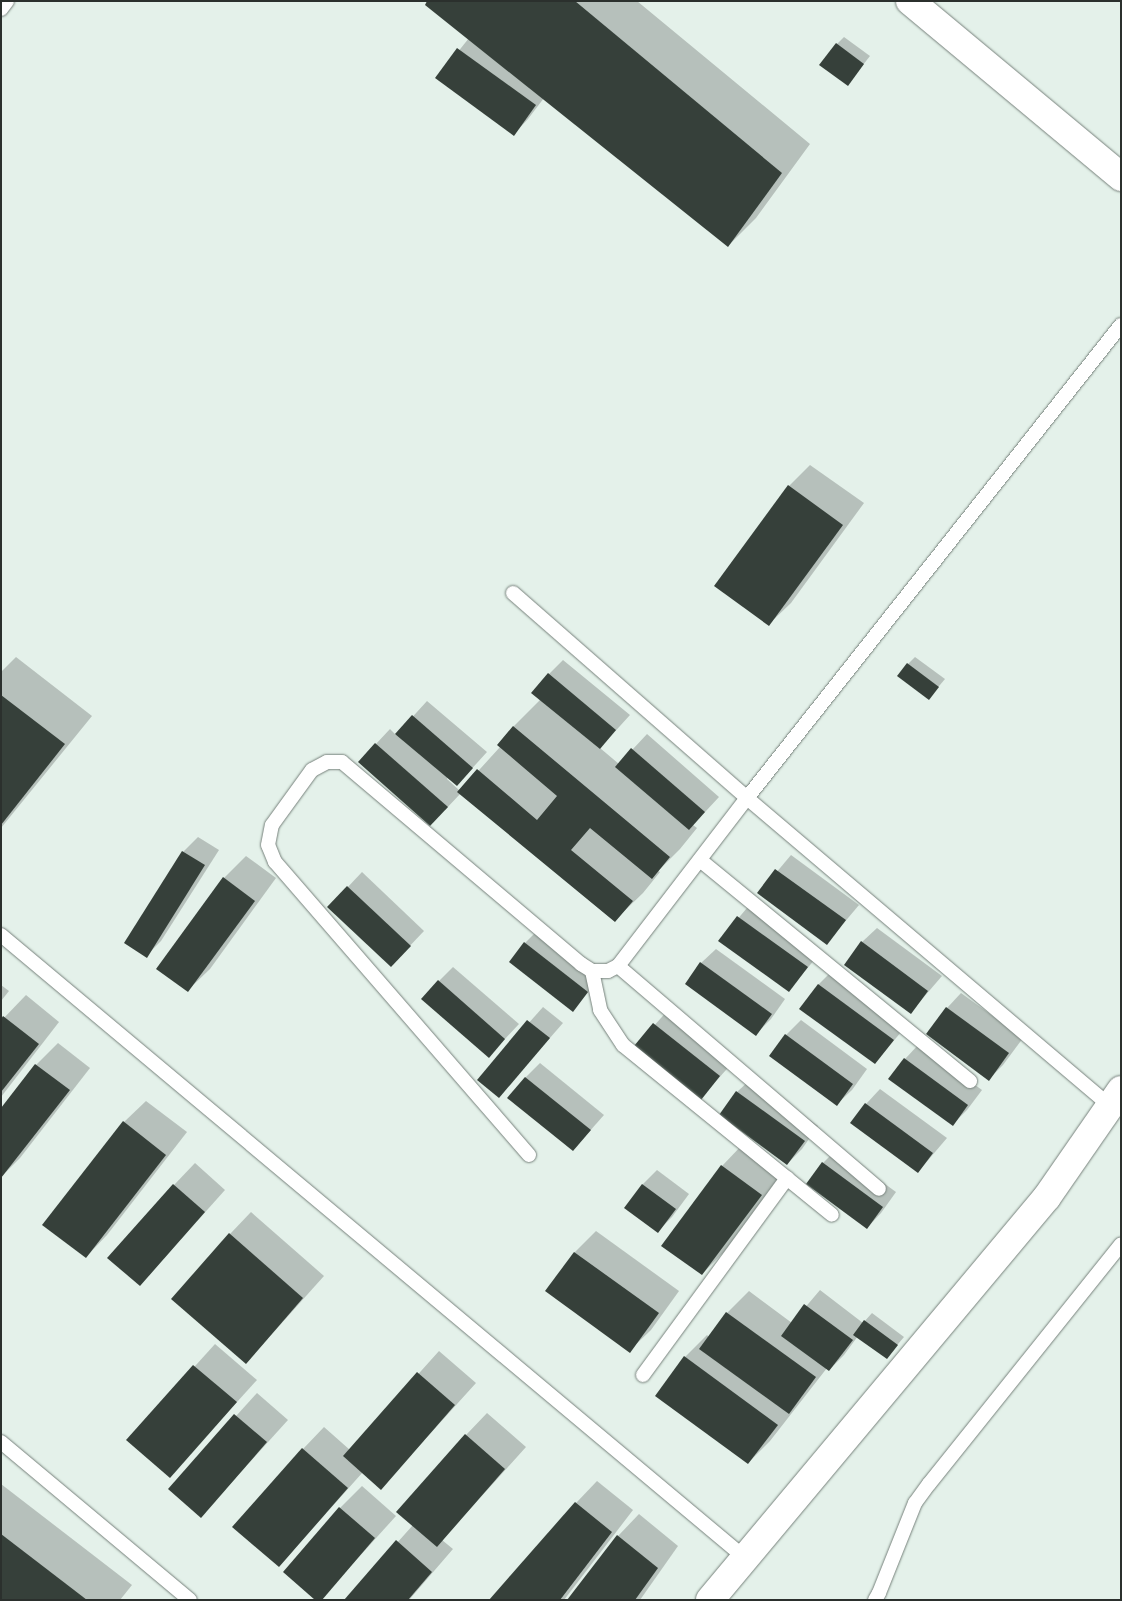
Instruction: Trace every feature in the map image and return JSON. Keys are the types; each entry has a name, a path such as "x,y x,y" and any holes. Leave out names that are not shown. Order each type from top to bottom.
{"main road":[{"path":"910,1 1121,177"},
{"path":"710,1600 1047,1198 1115,1098"}],"lane":[{"path":"1,8 7,1"},
{"path":"529,1155 275,862 268,845 272,825 312,770 327,762 342,762 581,964 592,970 608,971 618,966 747,798 1121,325"},
{"path":"513,593 747,798 1115,1098"},
{"path":"700,860 970,1081"},
{"path":"1,935 745,1558"},
{"path":"618,966 879,1189"},
{"path":"592,970 600,1010 623,1045 832,1215"},
{"path":"643,1375 787,1178"},
{"path":"874,1600 879,1593 915,1503 1121,1244"},
{"path":"1,1442 190,1600"}],"building":[{"path":"427,1 575,1 782,173 728,247 425,5"},
{"path":"836,43 864,64 848,86 819,65"},
{"path":"457,48 536,105 514,136 435,78"},
{"path":"788,485 843,525 769,626 714,586"},
{"path":"907,663 939,687 929,700 897,676"},
{"path":"548,673 616,730 600,749 531,693"},
{"path":"1,695 65,744 1,825"},
{"path":"412,715 473,768 457,786 395,734"},
{"path":"513,726 670,857 652,879 590,828 571,850 633,901 615,922 457,792 477,769 537,820 557,796 497,745"},
{"path":"375,743 448,807 430,826 358,762"},
{"path":"631,748 705,812 689,830 615,767"},
{"path":"182,851 205,865 147,958 124,943"},
{"path":"775,869 846,920 827,945 757,893"},
{"path":"223,877 255,901 188,992 156,969"},
{"path":"347,886 411,946 391,967 327,907"},
{"path":"737,916 808,967 789,992 718,941"},
{"path":"861,941 928,991 911,1014 844,965"},
{"path":"524,942 588,992 573,1012 509,962"},
{"path":"700,962 772,1014 756,1036 685,984"},
{"path":"438,980 505,1039 489,1058 421,999"},
{"path":"818,984 894,1040 875,1064 799,1009"},
{"path":"946,1007 1009,1053 989,1081 926,1034"},
{"path":"3,1016 39,1044 1,1092 1,1019"},
{"path":"527,1020 550,1038 499,1098 477,1080"},
{"path":"653,1023 720,1076 701,1100 634,1046"},
{"path":"785,1034 853,1084 837,1106 769,1056"},
{"path":"904,1058 968,1105 953,1126 888,1079"},
{"path":"35,1064 70,1090 1,1178 1,1108"},
{"path":"525,1077 591,1130 573,1151 507,1098"},
{"path":"736,1091 805,1141 787,1165 719,1115"},
{"path":"865,1103 933,1153 918,1173 850,1123"},
{"path":"123,1121 166,1155 86,1258 42,1225"},
{"path":"822,1162 883,1207 867,1229 806,1184"},
{"path":"721,1165 762,1195 702,1275 661,1246"},
{"path":"173,1184 205,1212 140,1286 107,1258"},
{"path":"642,1184 676,1209 658,1233 624,1208"},
{"path":"229,1233 303,1298 246,1364 171,1299"},
{"path":"574,1252 659,1313 630,1353 545,1291"},
{"path":"804,1304 853,1340 829,1371 781,1336"},
{"path":"726,1312 816,1377 789,1414 699,1349"},
{"path":"864,1320 898,1345 887,1359 853,1335"},
{"path":"684,1356 778,1425 748,1464 655,1396"},
{"path":"193,1365 237,1402 170,1478 126,1440"},
{"path":"417,1372 455,1405 381,1490 343,1456"},
{"path":"234,1414 267,1442 201,1518 168,1489"},
{"path":"465,1434 505,1469 437,1547 396,1512"},
{"path":"302,1448 348,1488 279,1567 232,1527"},
{"path":"575,1502 612,1532 560,1600 489,1600"},
{"path":"339,1507 375,1538 322,1600 315,1600 283,1572"},
{"path":"1,1534 87,1600 1,1600"},
{"path":"617,1535 658,1568 635,1600 567,1600"},
{"path":"396,1540 432,1572 408,1600 344,1600"}]}
